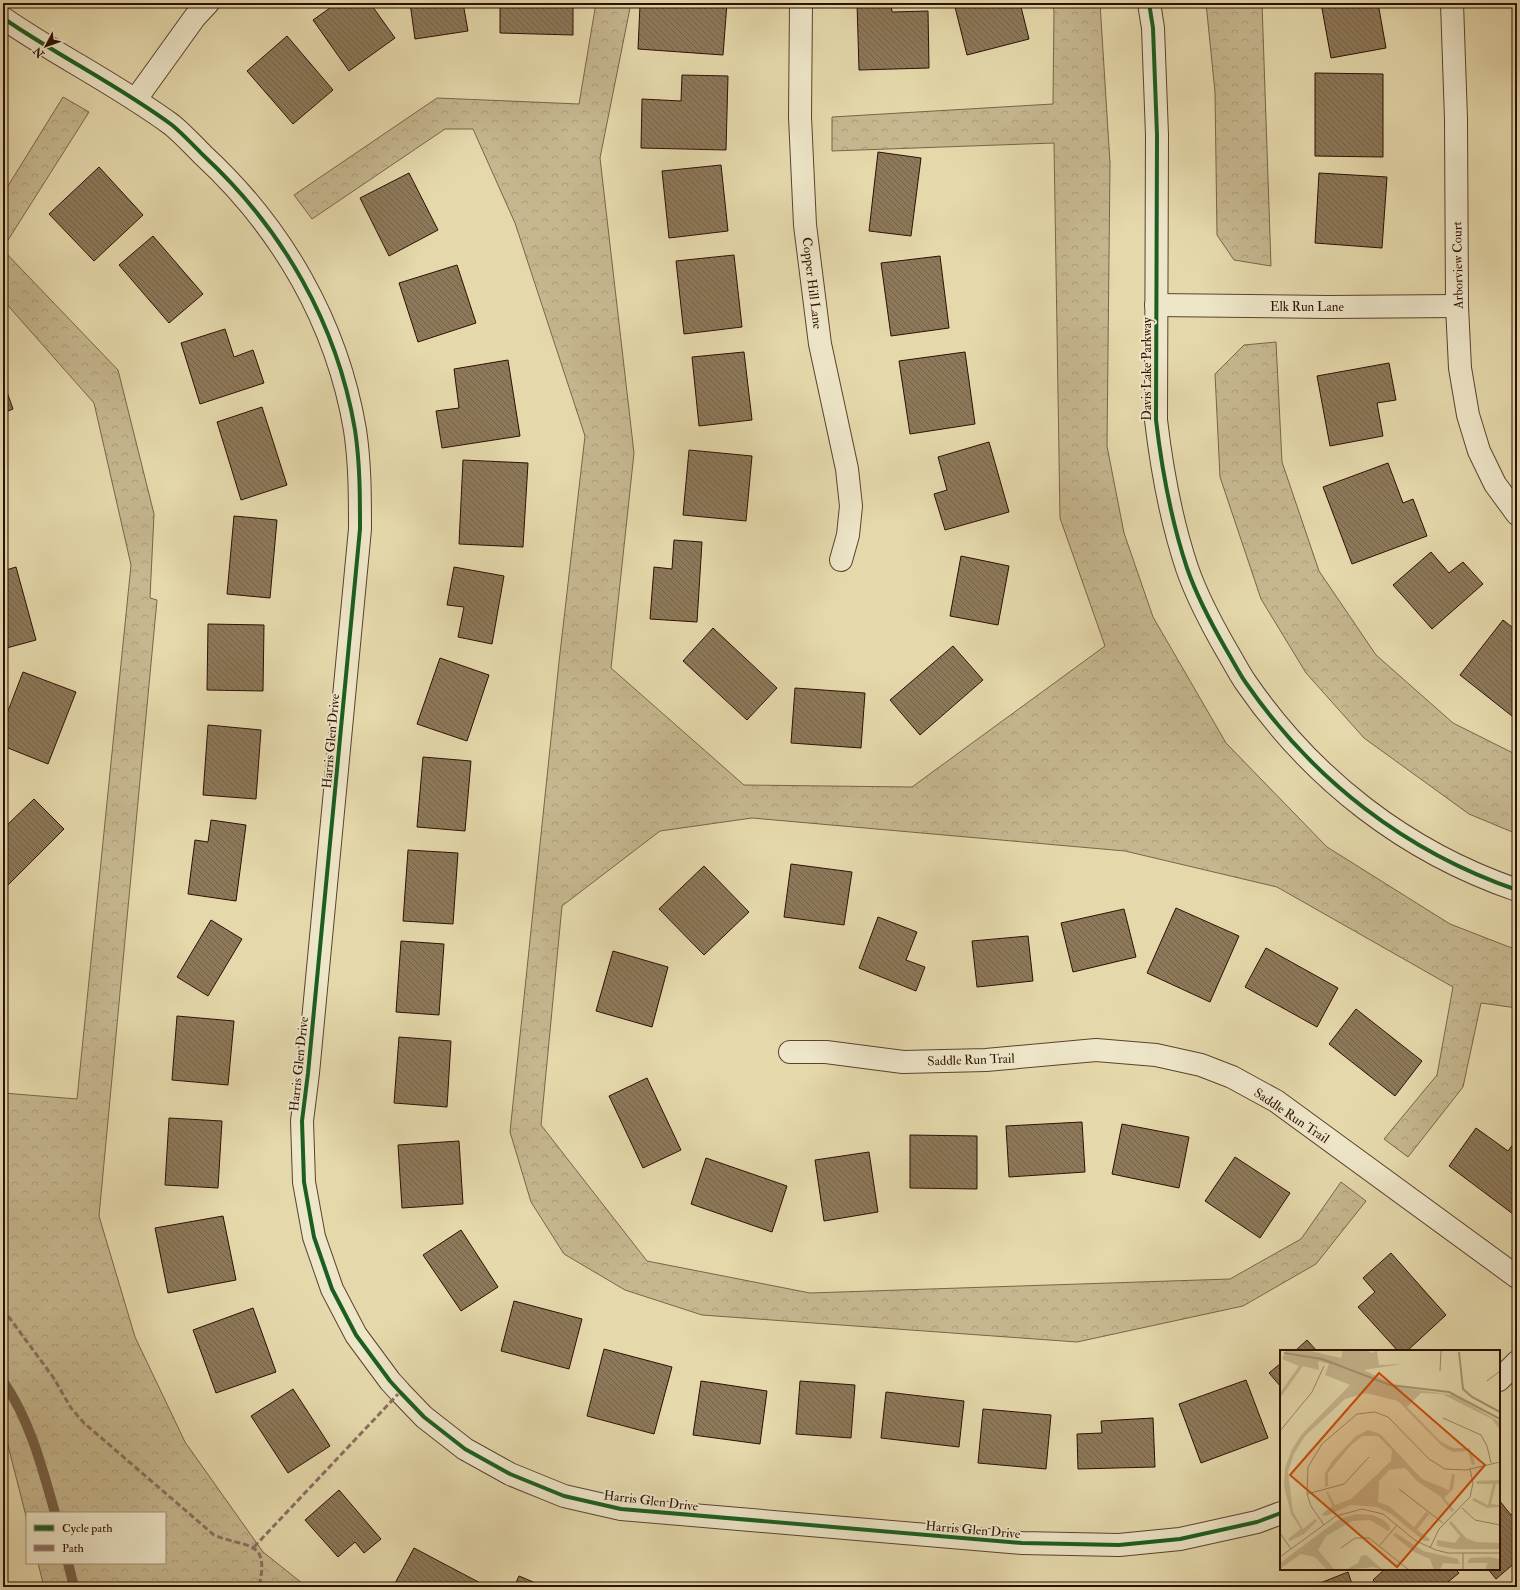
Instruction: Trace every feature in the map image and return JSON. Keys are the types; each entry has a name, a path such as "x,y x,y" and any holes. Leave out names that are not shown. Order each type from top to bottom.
{"street":[{"path":"136,99 195,17 208,3"},
{"name":"Copper Hill Lane","path":"801,3 800,117 805,225 820,344 847,469 851,506 848,535 841,560"},
{"name":"Davis Lake Parkway","path":"1149,3 1153,28 1157,135 1156,420 1160,457 1169,507 1188,569 1213,627 1245,682 1283,731 1330,781 1386,824 1430,852 1493,882 1517,890"},
{"name":"Arborview Court","path":"1452,3 1456,119 1457,306 1460,368 1468,415 1479,451 1495,484 1517,514"},
{"name":"Harris Glen Drive","path":"3,18 136,99 174,127 229,179 269,227 297,270 320,314 340,370 355,429 360,474 360,529 308,1073 302,1121 304,1182 314,1237 332,1288 356,1335 390,1381 424,1417 465,1449 510,1474 564,1496 620,1509 1022,1543 1119,1545 1180,1539 1257,1522 1280,1513"},
{"name":"Elk Run Lane","path":"1156,305 1321,307 1457,306"},
{"name":"Saddle Run Trail","path":"790,1052 826,1052 902,1062 986,1060 1096,1050 1156,1055 1201,1065 1232,1077 1276,1101 1517,1277"},
{"path":"1500,1379 1517,1362"}],"green space":[{"path":"596,3 631,3 600,158 634,453 611,668 744,785 912,787 1105,646 1060,518 1054,143 832,151 832,117 1053,104 1054,11 1052,3 1100,3 1110,163 1107,446 1124,533 1153,617 1226,743 1327,847 1450,924 1517,950 1517,1008 1481,1003 1463,1087 1408,1157 1384,1139 1437,1075 1453,987 1277,887 1125,851 752,818 660,831 562,906 541,1125 647,1261 810,1293 1230,1279 1301,1239 1341,1182 1366,1201 1316,1264 1243,1306 1077,1342 702,1315 625,1290 564,1254 531,1202 510,1132 559,662 585,436 515,223 473,129 445,129 312,219 294,195 437,98 579,104"},
{"path":"1206,3 1262,3 1271,266 1234,260 1217,235 1215,92"},
{"path":"63,97 89,112 3,248 3,194"},
{"path":"3,250 118,370 154,514 150,598 157,600 99,1216 135,1337 185,1442 263,1552 307,1587 44,1587 38,1564 166,1564 166,1512 26,1512 26,1516 3,1426 3,1093 77,1099 131,565 94,403 3,300"},
{"path":"1276,342 1282,462 1319,571 1376,655 1453,723 1517,755 1517,834 1469,814 1364,738 1306,673 1261,599 1220,477 1215,374 1244,345"}],"building":[{"path":"337,3 370,3 395,38 349,71 313,20"},
{"path":"410,3 463,3 468,31 415,39"},
{"path":"500,3 573,3 573,35 500,33"},
{"path":"663,3 727,3 723,55 638,49 640,5 662,7"},
{"path":"857,3 891,3 892,12 928,11 929,68 859,70"},
{"path":"954,3 1020,3 1029,39 967,55"},
{"path":"1321,3 1378,3 1386,48 1331,58"},
{"path":"287,36 333,90 293,124 247,71"},
{"path":"1315,73 1383,74 1383,157 1315,156"},
{"path":"682,75 728,76 726,150 641,148 642,99 681,101"},
{"path":"878,152 921,158 911,236 869,231"},
{"path":"721,165 728,231 669,238 662,171"},
{"path":"99,167 143,215 94,261 49,214"},
{"path":"409,173 438,230 389,256 360,198"},
{"path":"1319,173 1387,177 1382,248 1315,243"},
{"path":"153,236 203,294 169,323 119,265"},
{"path":"734,255 742,327 684,334 676,261"},
{"path":"940,256 949,328 891,336 881,263"},
{"path":"457,265 476,323 418,342 399,283"},
{"path":"225,329 234,357 253,350 264,383 200,404 181,343"},
{"path":"744,352 752,420 699,426 692,357"},
{"path":"965,352 975,424 910,434 899,361"},
{"path":"508,360 520,436 442,448 436,411 459,408 454,369"},
{"path":"1389,363 1396,400 1377,403 1383,436 1330,446 1317,376"},
{"path":"3,381 13,409 3,413"},
{"path":"262,407 287,485 241,500 217,422"},
{"path":"989,442 1009,512 945,530 934,494 947,490 938,457"},
{"path":"689,450 752,456 746,521 683,515"},
{"path":"463,460 528,463 523,547 459,544"},
{"path":"1388,463 1403,503 1413,499 1427,536 1352,564 1323,487"},
{"path":"234,516 277,520 270,598 227,594"},
{"path":"674,540 702,542 697,622 650,619 654,567 672,569"},
{"path":"1431,552 1449,573 1463,562 1483,584 1432,629 1393,585"},
{"path":"961,556 1009,566 998,625 950,616"},
{"path":"16,567 36,640 3,649 3,571"},
{"path":"454,567 504,576 492,644 458,637 464,607 447,605"},
{"path":"1503,620 1517,631 1517,720 1460,675"},
{"path":"208,624 264,625 263,691 207,690"},
{"path":"713,628 777,688 747,720 683,661"},
{"path":"953,646 983,680 920,735 890,700"},
{"path":"440,658 489,675 467,741 417,724"},
{"path":"23,672 76,692 48,764 3,746 3,724"},
{"path":"795,688 865,693 861,748 791,743"},
{"path":"208,725 261,730 256,799 203,795"},
{"path":"423,757 471,761 465,831 417,827"},
{"path":"34,799 64,829 8,885 3,880 3,829"},
{"path":"211,820 246,825 236,901 188,894 195,840 208,842"},
{"path":"408,850 458,853 453,924 403,921"},
{"path":"791,864 852,872 844,925 784,917"},
{"path":"704,866 749,912 704,955 659,909"},
{"path":"1176,908 1239,936 1210,1002 1147,973"},
{"path":"1124,909 1136,957 1073,972 1061,923"},
{"path":"878,917 917,932 906,960 925,967 916,991 859,968"},
{"path":"211,920 242,939 208,996 177,977"},
{"path":"1028,936 1033,981 977,987 972,941"},
{"path":"401,941 444,944 439,1015 396,1012"},
{"path":"1266,948 1338,988 1317,1027 1245,987"},
{"path":"613,951 668,967 652,1027 596,1011"},
{"path":"1356,1009 1422,1061 1395,1096 1329,1044"},
{"path":"177,1016 234,1021 228,1085 172,1080"},
{"path":"399,1037 451,1041 447,1107 394,1103"},
{"path":"647,1078 681,1150 643,1168 609,1096"},
{"path":"169,1118 222,1121 218,1188 165,1185"},
{"path":"1082,1122 1085,1172 1009,1177 1006,1126"},
{"path":"1122,1124 1189,1137 1179,1188 1112,1174"},
{"path":"1476,1128 1508,1151 1517,1139 1517,1217 1449,1166"},
{"path":"910,1135 977,1136 977,1189 910,1188"},
{"path":"459,1141 463,1204 402,1208 398,1145"},
{"path":"869,1152 878,1212 824,1221 815,1160"},
{"path":"1235,1157 1290,1193 1260,1238 1205,1201"},
{"path":"706,1158 787,1186 772,1232 691,1204"},
{"path":"223,1216 236,1280 168,1293 155,1228"},
{"path":"461,1230 498,1287 461,1311 423,1255"},
{"path":"1391,1253 1446,1315 1408,1350 1397,1350 1358,1307 1375,1292 1363,1278"},
{"path":"514,1301 582,1319 569,1369 501,1351"},
{"path":"253,1308 276,1372 216,1393 193,1330"},
{"path":"1307,1340 1316,1350 1296,1350"},
{"path":"604,1349 672,1367 654,1434 587,1416"},
{"path":"1280,1364 1280,1386 1269,1373"},
{"path":"1246,1380 1268,1438 1201,1463 1179,1404"},
{"path":"701,1381 767,1391 760,1444 693,1435"},
{"path":"800,1381 855,1385 851,1438 796,1434"},
{"path":"293,1389 330,1446 288,1473 251,1416"},
{"path":"886,1392 964,1401 959,1447 881,1438"},
{"path":"983,1409 1051,1415 1046,1469 978,1463"},
{"path":"1153,1418 1155,1467 1078,1469 1077,1434 1102,1433 1101,1421"},
{"path":"339,1490 381,1539 364,1553 355,1542 338,1557 305,1520"},
{"path":"1500,1501 1511,1515 1517,1510 1517,1561 1496,1579 1489,1570 1500,1570"},
{"path":"414,1548 486,1587 397,1587 394,1585"},
{"path":"1384,1570 1456,1570 1459,1573 1442,1587 1379,1587 1373,1580"},
{"path":"1348,1572 1353,1587 1310,1587"},
{"path":"519,1576 545,1587 514,1587"}],"waterway":[{"path":"3,1381 21,1412 28,1428 40,1461 55,1512"},
{"path":"68,1564 74,1587"}],"marked path":[{"path":"3,1309 53,1377 71,1408 84,1423 214,1535 246,1545 253,1548 258,1553 261,1560 262,1571 259,1587"},
{"path":"254,1547 400,1392"}],"cycle path":[{"path":"1149,3 1153,28 1157,135 1156,420 1164,477 1172,514 1181,550 1195,590 1205,611 1246,683 1272,718 1301,751 1332,781 1365,809 1400,833 1437,855 1476,874 1517,890"},
{"path":"3,18 131,97 172,125 231,183 258,214 281,246 302,280 320,315 335,352 347,390 355,430 358,455 360,529 308,1073 302,1121 304,1182 314,1237 332,1289 356,1335 390,1381 424,1417 465,1449 510,1474 564,1496 621,1509 1022,1543 1119,1545 1180,1539 1257,1522 1280,1513"}]}
